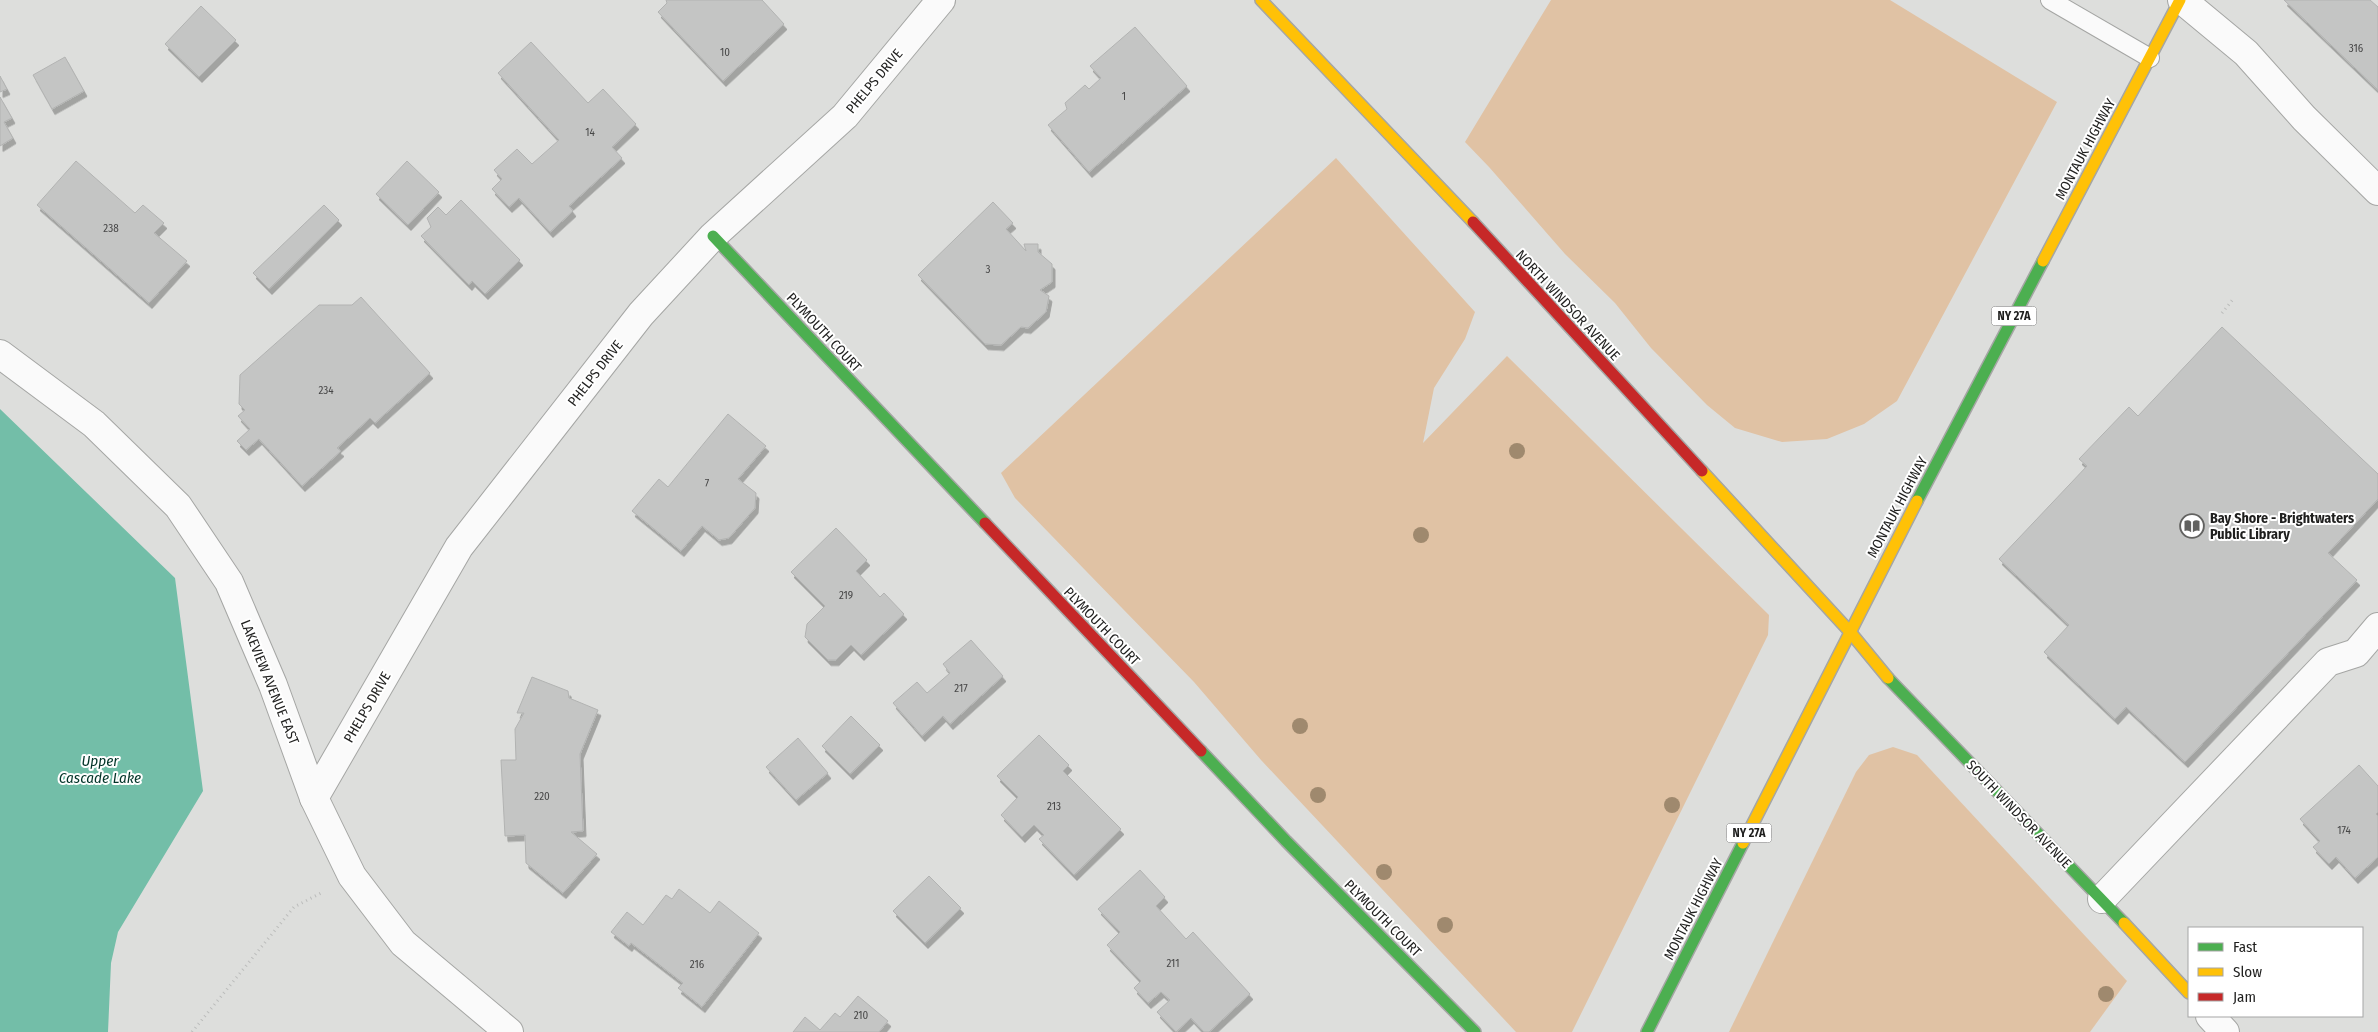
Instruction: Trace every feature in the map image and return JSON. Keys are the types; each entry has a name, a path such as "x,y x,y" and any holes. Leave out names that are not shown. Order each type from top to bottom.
{"street":[{"name":"PHELPS DRIVE","path":"314,798 459,547 641,314 713,236 844,116 941,0"},
{"name":"NORTH WINDSOR AVENUE","path":"1261,0 1357,98 1851,633"},
{"name":"MONTAUK HIGHWAY","path":"1647,1032 1889,555 2181,0"},
{"path":"2181,0 2246,53 2304,118 2378,191"},
{"name":"PLYMOUTH COURT","path":"713,236 1286,840 1475,1032"},
{"name":"LAKEVIEW AVENUE EAST","path":"0,354 94,424 178,506 229,582 273,685 314,798 352,876 403,943 509,1032"},
{"path":"2102,898 2328,662 2356,653 2378,627"},
{"name":"SOUTH WINDSOR AVENUE","path":"1851,633 1892,683 2102,898 2188,992"},
{"path":"2211,1017 2225,1032"}],"lane":[{"path":"2050,0 2150,58"}],"path":[{"path":"2222,313 2234,298"},
{"path":"192,1032 294,907 352,876"}],"shaded area":[{"path":"1551,0 1890,0 2057,102 1897,401 1864,424 1827,439 1782,442 1735,428 1707,405 1651,348 1615,303 1565,254 1465,142"},
{"path":"1336,158 1475,312 1465,339 1434,388 1423,443 1507,356 1769,615 1768,635 1572,1032 1516,1032 1261,760 1194,682 1015,498 1001,473"},
{"path":"1893,747 1917,755 2127,981 2090,1032 1729,1032 1856,772 1869,755"}],"water":[{"name":"Upper Cascade Lake","path":"0,409 175,578 203,791 118,932 111,963 108,1032 0,1032"}],"building":[{"path":"666,0 762,0 784,24 723,81 658,12 667,3"},
{"path":"2284,0 2370,0 2378,7 2378,90"},
{"path":"201,6 236,40 199,77 165,44"},
{"path":"1135,27 1187,86 1089,172 1048,125 1067,109 1065,103 1085,85 1089,89 1101,78 1090,66"},
{"path":"531,42 588,103 603,89 636,124 612,147 622,158 569,206 573,211 550,232 519,198 509,207 492,189 502,179 494,170 517,149 532,164 559,140 498,73"},
{"path":"65,57 84,91 52,109 33,75"},
{"path":"0,76 7,89 0,92"},
{"path":"0,97 12,118 4,122 13,138 0,146"},
{"path":"76,161 135,213 143,205 164,223 154,233 187,261 149,303 37,205"},
{"path":"407,161 439,192 408,225 376,194"},
{"path":"461,200 520,260 485,294 472,281 469,285 421,236 431,227 427,218 438,207 446,215"},
{"path":"993,202 1013,223 1006,229 1026,251 1024,244 1038,244 1038,252 1052,264 1052,282 1040,290 1049,296 1046,312 1028,328 1021,327 1001,345 985,344 918,275"},
{"path":"324,205 339,220 269,289 253,273"},
{"path":"361,297 430,373 375,423 370,418 337,448 341,451 302,486 259,439 246,450 237,441 250,429 238,416 245,410 239,404 240,375 319,305 352,305"},
{"name":"Bay Shore - Brightwaters Public Library","path":"2222,327 2378,474 2378,499 2328,553 2357,580 2185,762 2126,707 2115,719 2044,652 2069,625 1999,559 2087,466 2079,459 2129,407 2138,416"},
{"path":"728,414 766,446 738,479 756,493 755,508 729,538 719,540 702,526 681,551 632,511 659,479 668,487"},
{"path":"836,528 867,560 856,571 880,597 884,593 904,614 861,655 851,645 836,660 828,660 805,637 807,624 825,606 791,572"},
{"path":"971,640 1003,676 950,724 943,716 922,736 893,703 917,682 927,693 950,673 943,664"},
{"path":"532,677 568,691 569,698 598,710 580,754 583,831 571,832 597,854 563,893 526,863 525,835 505,836 501,760 516,760 515,729 524,713 517,713"},
{"path":"851,716 880,745 850,774 822,746"},
{"path":"1039,735 1069,765 1063,771 1121,829 1074,875 1039,839 1044,835 1034,825 1022,837 1001,815 1018,797 997,776"},
{"path":"798,738 828,773 796,800 766,767"},
{"path":"2359,765 2378,786 2378,812 2376,814 2378,816 2378,857 2355,878 2336,857 2329,864 2313,847 2320,841 2300,819"},
{"path":"1140,870 1165,897 1156,906 1186,939 1193,932 1250,994 1209,1032 1204,1032 1191,1018 1176,1032 1157,1012 1170,1000 1161,992 1148,1003 1134,988 1141,981 1107,945 1120,932 1098,909"},
{"path":"929,876 961,908 925,943 893,911"},
{"path":"679,889 710,913 719,901 759,933 702,1007 678,988 683,983 631,943 629,946 611,932 627,912 643,925 666,895 672,899"},
{"path":"858,996 888,1021 879,1032 793,1032 805,1017 820,1030 835,1013 840,1017"}],"traffic: fast":[{"path":"713,236 985,523"},
{"path":"1917,501 2043,261"},
{"path":"1888,678 2124,923"},
{"path":"1201,751 1286,841 1475,1032"},
{"path":"1647,1032 1743,843"}],"traffic: slow":[{"path":"1261,0 1473,222"},
{"path":"2043,261 2180,0"},
{"path":"1702,471 1851,633 1888,678"},
{"path":"1743,843 1917,501"},
{"path":"2124,923 2188,992"}],"traffic: jam":[{"path":"1473,222 1702,471"},
{"path":"985,523 1201,751"}],"place":[{"name":"Bay Shore - Brightwaters Public Library","path":"2192,526"}]}
